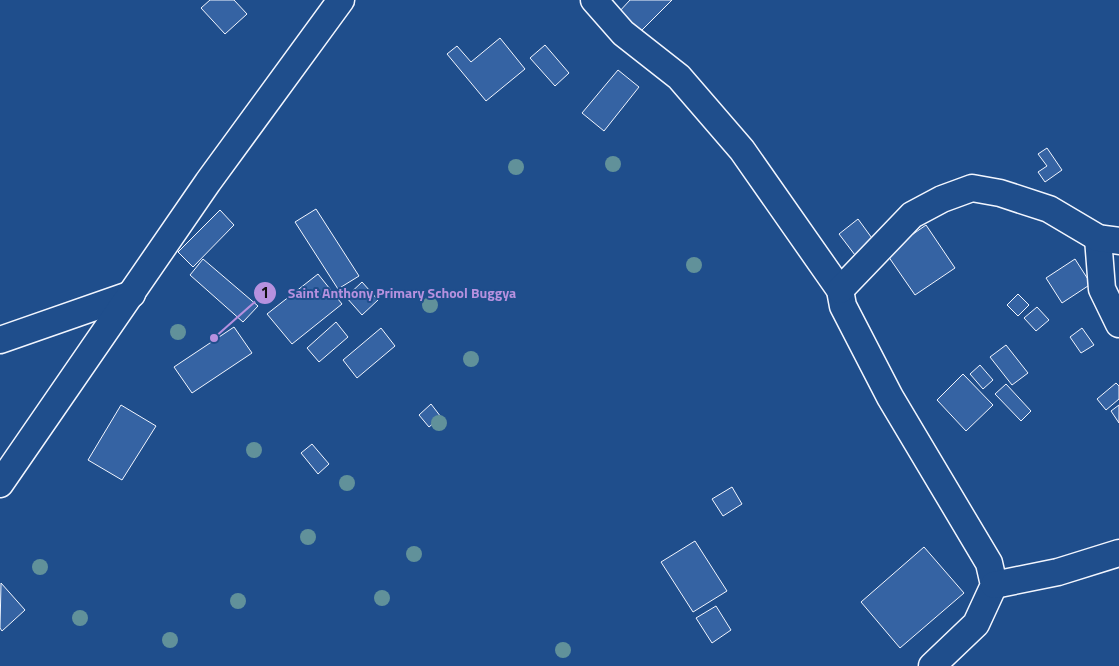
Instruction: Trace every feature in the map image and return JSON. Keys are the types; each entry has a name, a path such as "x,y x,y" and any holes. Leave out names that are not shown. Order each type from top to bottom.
{"street":[{"path":"0,484 208,182 341,0"},
{"path":"594,0 623,32 679,77 742,150 840,290 843,306 890,397 989,563 994,586 976,624 932,666"},
{"path":"840,290 912,215 942,199 972,188 1000,193 1048,209 1109,239 1102,289 1119,324"},
{"path":"0,340 132,294"},
{"path":"994,586 1058,572 1119,553"}],"building":[{"path":"210,0 234,0 247,14 225,34 201,8"},
{"path":"630,0 672,0 639,33 618,13"},
{"path":"500,38 525,69 486,101 447,54 457,46 471,62"},
{"path":"545,45 569,73 555,86 530,58"},
{"path":"618,70 639,87 604,131 582,113"},
{"path":"1047,148 1062,170 1045,182 1038,172 1047,166 1038,154"},
{"path":"316,209 359,276 338,289 295,222"},
{"path":"220,210 234,225 193,267 178,252"},
{"path":"858,219 877,245 858,259 839,234"},
{"path":"926,225 955,268 915,295 886,253"},
{"path":"203,259 258,306 243,322 190,275"},
{"path":"1075,259 1091,284 1062,303 1046,278"},
{"path":"318,274 342,304 292,344 267,314"},
{"path":"362,282 378,300 362,315 346,297"},
{"path":"1018,294 1029,305 1018,316 1007,305"},
{"path":"1037,307 1049,320 1036,331 1024,318"},
{"path":"336,322 348,337 319,362 307,348"},
{"path":"234,327 252,353 192,393 174,367"},
{"path":"381,328 395,346 357,378 343,360"},
{"path":"1082,328 1094,345 1081,353 1070,337"},
{"path":"1006,345 1028,373 1012,385 990,357"},
{"path":"980,365 993,380 983,389 970,374"},
{"path":"963,374 993,405 966,431 937,400"},
{"path":"1116,383 1119,386 1119,399 1106,410 1097,399"},
{"path":"1006,384 1031,411 1021,421 995,394"},
{"path":"431,404 441,417 429,427 419,415"},
{"path":"121,405 156,426 122,480 88,460"},
{"path":"1119,405 1119,423 1111,411"},
{"path":"312,444 329,464 318,474 301,453"},
{"path":"732,487 742,504 723,516 712,499"},
{"path":"695,541 727,591 693,612 661,562"},
{"path":"924,547 964,593 900,648 861,602"},
{"path":"1,583 25,610 2,631 0,628"},
{"path":"716,606 731,630 712,643 696,618"}],"place":[{"name":"Saint Anthony Primary School Buggya","path":"214,338"}]}
